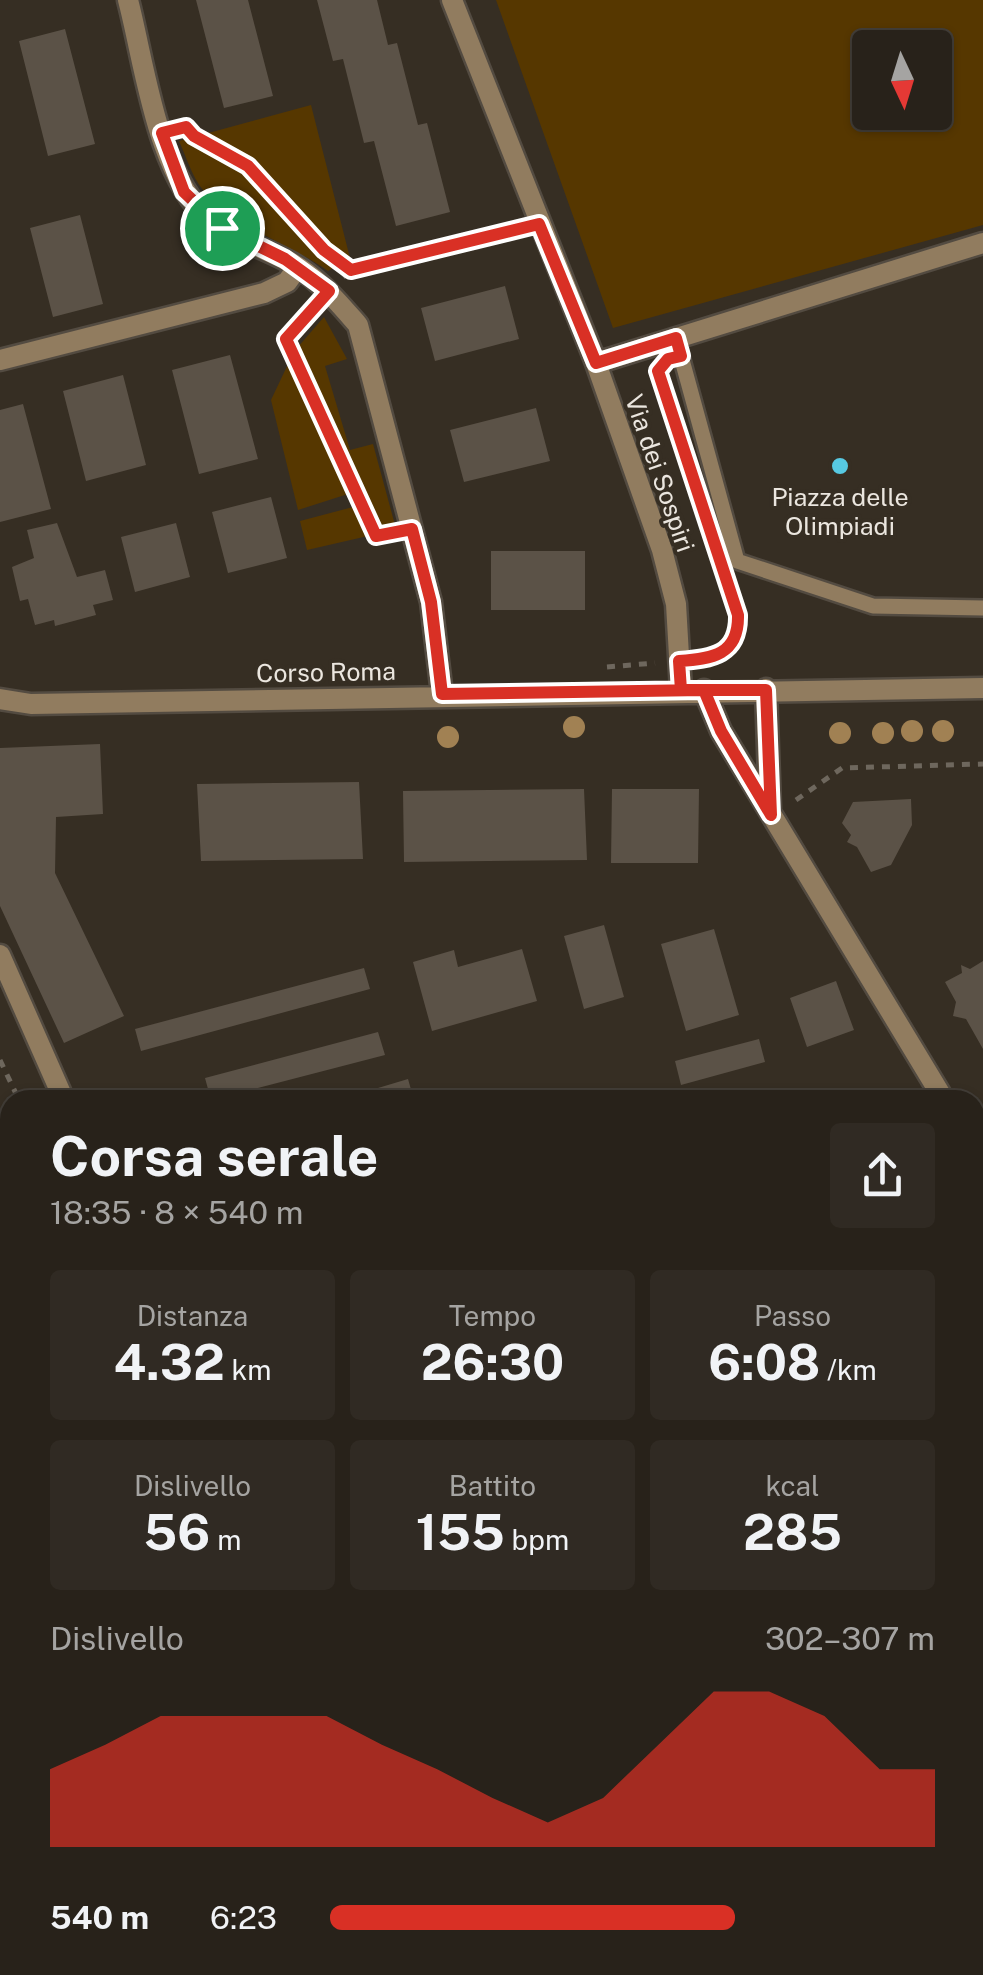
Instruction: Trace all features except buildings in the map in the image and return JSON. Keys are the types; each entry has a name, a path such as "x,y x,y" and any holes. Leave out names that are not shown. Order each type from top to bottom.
{"street":[{"path":"128,0 162,133 184,192 210,219 241,240 298,267 329,291 358,325 431,602 442,694"},
{"name":"Via dei Sospiri","path":"452,0 596,363 662,550 676,604 681,690"},
{"path":"596,363 678,347 983,243"},
{"path":"0,360 264,293 287,282 298,267"},
{"name":"Corso Roma","path":"0,699 31,704 442,694 983,688"},
{"path":"704,690 721,731 938,1090"},
{"path":"766,690 771,815"},
{"name":"Corso Roma","path":"0,713 31,704"},
{"path":"0,955 60,1090"}],"lane":[{"path":"678,347 737,560 873,606 983,608"}],"path":[{"path":"162,133 186,127 194,136 248,166 324,250 351,270"},
{"path":"412,529 376,536 286,339 351,270 539,224"},
{"path":"668,402 658,371 678,347"},
{"path":"599,668 714,659 735,640 738,615 721,562"},
{"path":"771,815 842,768 983,764"},
{"path":"0,1060 14,1090"}],"shaded area":[{"path":"496,0 983,0 983,225 613,328"},
{"path":"311,105 350,258 328,271 245,225 215,203 196,179 179,141"},
{"path":"324,317 347,359 325,366 350,450 373,444 395,525 379,528 297,348"},
{"path":"289,362 348,494 298,510 271,400"},
{"path":"353,507 368,536 307,550 300,521"}],"place":[{"name":"Piazza delle Olimpiadi","path":"840,466"}],"route":[{"path":"222,228 184,192 162,133 186,127 194,136 248,166 324,250 351,270 539,224 596,363 676,338 681,356 668,359 658,371 738,615 739,629 727,650 714,659 679,661 681,690 766,690 771,815 721,731 704,690 442,694 431,602 412,529 376,536 309,397 286,339 329,291 285,259 222,228"}]}
